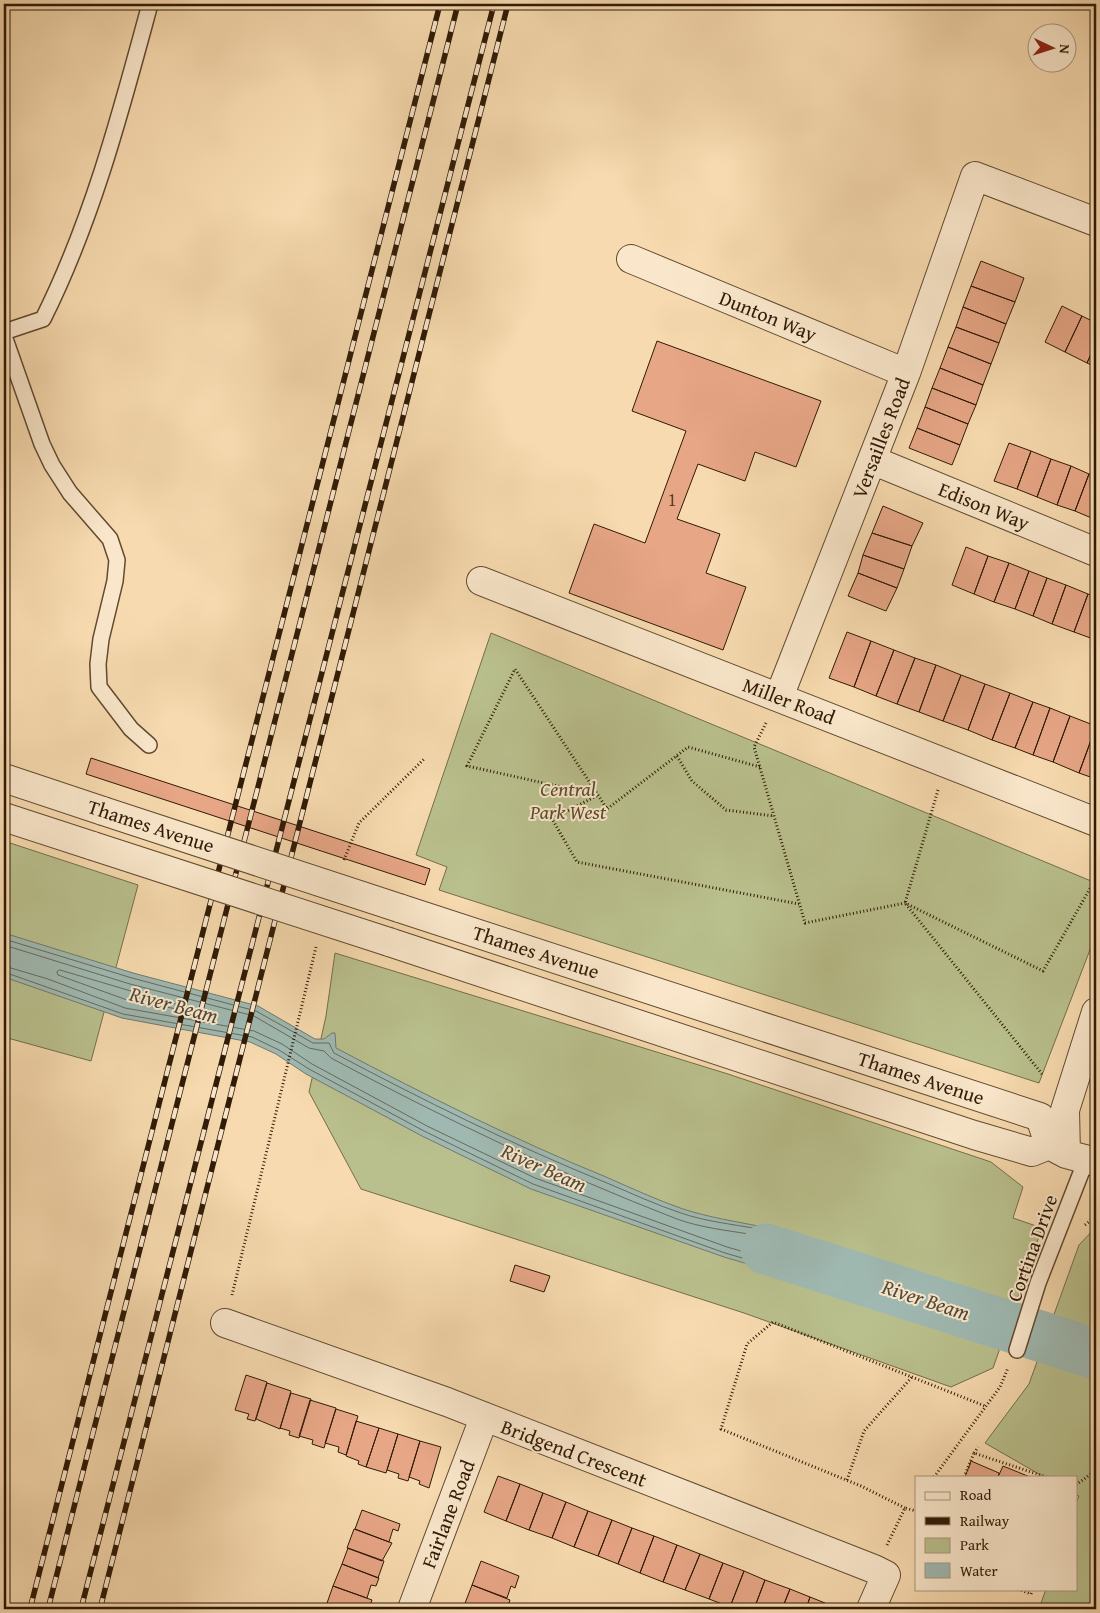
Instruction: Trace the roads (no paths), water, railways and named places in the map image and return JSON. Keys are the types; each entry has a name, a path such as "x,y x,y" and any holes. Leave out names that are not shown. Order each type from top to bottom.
{"street":[{"name":"Versailles Road","path":"779,697 906,373 975,176 1096,222"},
{"name":"Dunton Way","path":"630,259 906,373"},
{"name":"Edison Way","path":"872,460 1096,552"},
{"name":"Miller Road","path":"481,581 1096,822"},
{"name":"Thames Avenue","path":"4,778 1040,1116 1074,1155"},
{"name":"Thames Avenue","path":"4,817 991,1140 1032,1152 1074,1155"},
{"path":"1074,1155 1065,1110 1096,1012"},
{"name":"Bridgend Crescent","path":"225,1323 447,1402 874,1569 886,1575 870,1609"},
{"name":"Fairlane Road","path":"412,1609 484,1418"}],"lane":[{"path":"149,745 132,729 98,687 101,639 115,581 117,560 110,539 70,493 52,465 42,444 4,334 43,319 62,281 85,222 121,113 150,4"},
{"name":"Cortina Drive","path":"1017,1350 1074,1155"}],"water":[{"path":"4,933 133,973 258,1006 315,1039 324,1039 335,1033 336,1048 470,1116 571,1162 683,1209 797,1236 835,1252 829,1288 724,1257 531,1189 422,1136 306,1074 276,1054 250,1042 122,1018 4,977"}],"waterway":[{"name":"River Beam","path":"766,1249 1096,1354"}],"railway":[{"path":"30,1609 440,4"},
{"path":"48,1609 458,4"},
{"path":"81,1609 494,4"},
{"path":"100,1609 508,4"}],"park label":[{"name":"Central Park West","path":"568,800"}]}
